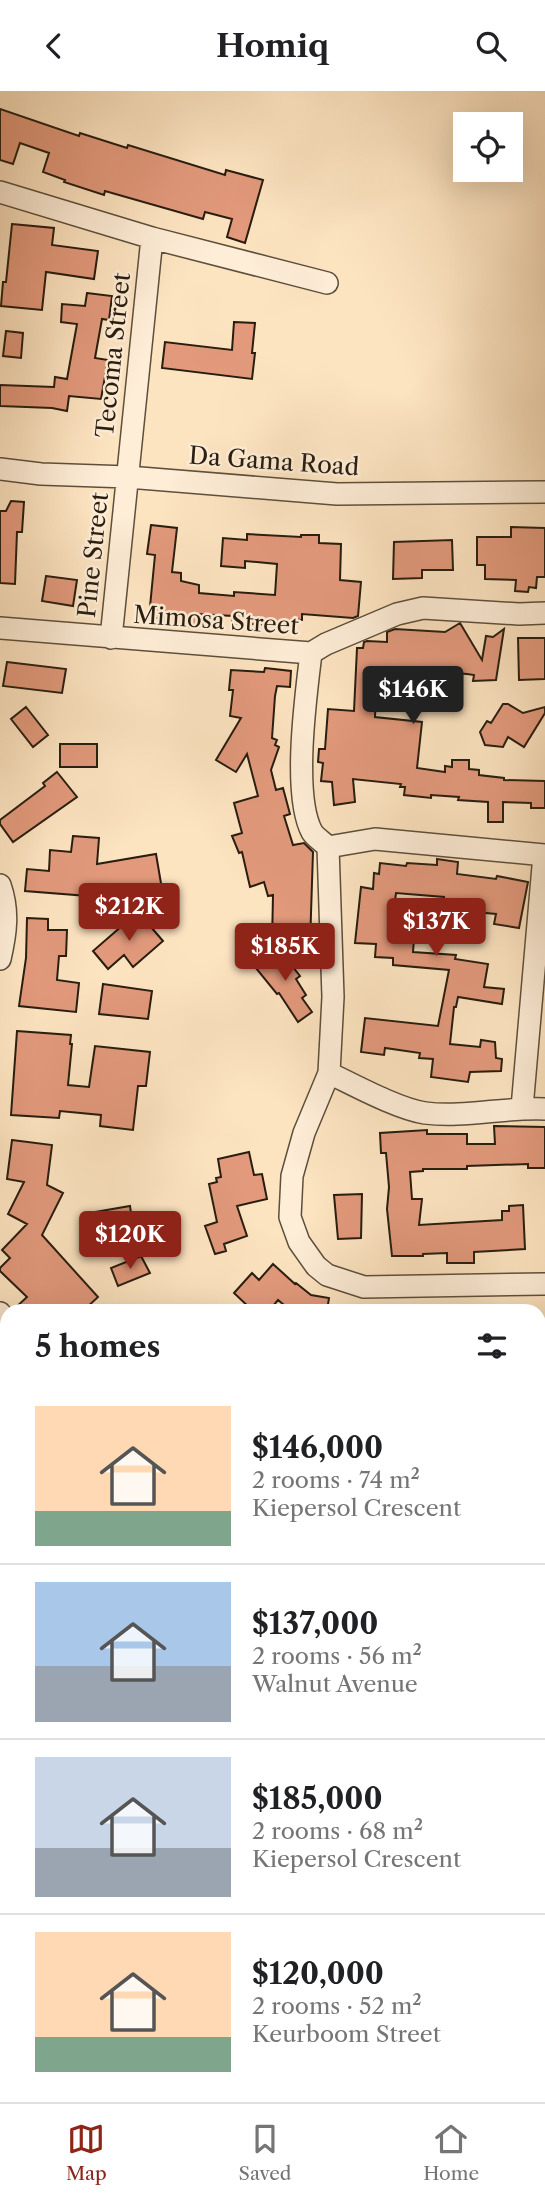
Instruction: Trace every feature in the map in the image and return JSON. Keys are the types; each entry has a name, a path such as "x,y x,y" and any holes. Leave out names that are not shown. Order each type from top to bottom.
{"street":[{"path":"0,192 152,238 327,283"},
{"name":"Tecoma Street","path":"128,477 152,238"},
{"name":"Da Gama Road","path":"0,469 337,494 545,492"},
{"name":"Pine Street","path":"111,638 128,477"},
{"name":"Mimosa Street","path":"0,628 311,653 397,614 423,608 545,614"},
{"path":"311,653 301,778 312,833 328,847 333,997 329,1073 304,1133 292,1176 290,1217 299,1242 316,1266 327,1275 364,1287 494,1287 545,1284"},
{"path":"328,847 374,839 544,855 522,1108"},
{"path":"0,885 6,907 7,931 0,959"},
{"path":"329,1073 379,1097 423,1113 545,1109"}],"building":[{"path":"0,109 79,136 80,133 127,148 128,145 225,175 226,170 263,180 245,243 227,237 232,219 205,212 203,219 105,191 104,195 64,182 65,180 43,172 49,153 20,143 13,164 0,160"},
{"path":"12,224 54,228 52,245 98,251 94,279 46,272 42,310 1,306"},
{"path":"87,293 112,296 109,320 102,319 95,358 108,360 101,399 69,396 67,411 0,406 0,385 54,387 55,377 67,379 77,324 61,322 62,304 85,306"},
{"path":"234,322 255,323 252,379 162,368 165,342 232,350"},
{"path":"6,331 23,333 21,358 3,356"},
{"path":"11,501 24,502 22,532 17,532 15,584 0,583 0,511 6,511"},
{"path":"151,525 177,528 172,572 181,573 181,581 199,585 199,593 275,595 277,564 245,561 245,568 221,566 223,538 247,540 247,534 301,537 319,535 319,543 341,544 340,580 361,582 358,616 353,618 302,614 302,620 292,619 291,626 232,623 233,616 198,614 197,628 162,624 163,619 149,617 155,555 147,554"},
{"path":"511,527 545,528 545,577 537,577 536,588 529,587 528,592 515,591 516,580 485,579 485,565 477,565 477,537 511,537"},
{"path":"452,540 453,570 422,570 422,578 393,579 394,542"},
{"path":"46,576 77,580 73,606 42,601"},
{"path":"460,623 482,660 486,636 493,637 504,629 496,680 473,681 474,675 414,670 414,675 377,673 375,717 422,722 417,768 445,772 445,766 452,767 452,760 469,760 469,769 479,770 479,775 504,780 545,781 545,808 531,808 531,803 503,802 503,822 488,822 488,802 458,800 459,797 404,795 405,787 400,787 401,784 353,779 355,802 334,805 332,782 321,781 323,763 318,762 319,749 325,749 328,709 354,711 357,648 363,648 364,642 367,641 387,642 387,632 395,629 445,632"},
{"path":"518,638 545,638 545,679 519,680"},
{"path":"7,662 66,669 62,693 3,686"},
{"path":"265,668 291,671 290,687 277,686 272,738 277,740 275,745 279,747 271,770 276,790 283,788 290,814 284,816 293,845 304,843 313,852 310,944 272,943 273,895 268,896 264,882 250,887 242,852 239,853 232,836 242,833 234,803 258,796 247,754 236,772 216,760 241,718 230,716 233,690 229,690 231,670 264,672"},
{"path":"503,704 523,713 545,707 545,713 524,747 508,737 503,747 485,745 480,732 487,721 491,723"},
{"path":"26,707 48,735 33,747 11,719"},
{"path":"60,744 97,744 97,767 60,767"},
{"path":"57,772 77,797 13,842 0,820 45,786 43,783"},
{"path":"73,836 99,838 97,864 156,854 163,895 114,904 113,898 25,891 27,869 49,871 50,850 71,852"},
{"path":"437,859 458,862 457,874 496,879 497,876 528,882 519,928 494,924 496,914 464,911 462,920 441,917 444,897 396,893 392,924 415,926 413,952 456,955 455,959 488,964 484,987 504,989 502,1004 458,997 454,1007 450,1044 480,1047 481,1040 495,1042 496,1058 502,1059 501,1071 470,1072 468,1082 431,1077 433,1059 419,1058 420,1053 385,1048 384,1055 361,1052 365,1018 438,1026 449,970 393,965 393,958 375,957 376,944 355,943 361,887 373,889 374,873 379,874 380,863 437,865"},
{"path":"138,912 163,941 133,967 124,955 108,969 93,951"},
{"path":"27,918 48,919 48,930 67,930 66,956 59,956 57,980 79,983 76,1012 19,1006 26,958"},
{"path":"278,948 300,976 296,979 306,995 302,998 312,1012 298,1022 279,993 277,994 255,967"},
{"path":"103,984 152,991 148,1019 99,1014"},
{"path":"17,1031 71,1035 68,1085 89,1087 95,1046 150,1052 146,1086 138,1086 133,1130 100,1126 101,1115 60,1111 59,1118 11,1115"},
{"path":"494,1126 545,1127 545,1168 528,1168 528,1164 467,1166 467,1169 423,1169 410,1172 412,1199 422,1199 419,1225 502,1220 502,1211 509,1211 509,1206 523,1205 525,1249 474,1252 474,1263 447,1263 447,1253 392,1256 387,1209 389,1187 386,1153 381,1153 380,1133 427,1130 427,1134 467,1134 467,1144 495,1144"},
{"path":"12,1140 52,1145 47,1185 63,1193 42,1235 98,1297 90,1304 19,1304 27,1297 0,1268 10,1258 2,1250 27,1224 8,1214 24,1182 7,1179"},
{"path":"249,1152 254,1175 262,1174 267,1199 237,1206 247,1236 224,1244 226,1251 215,1254 205,1226 217,1222 209,1184 217,1182 216,1178 221,1177 218,1159"},
{"path":"362,1194 361,1238 338,1239 334,1195"},
{"path":"130,1206 133,1227 92,1234 89,1213"},
{"path":"141,1256 150,1273 118,1286 111,1268"},
{"path":"273,1264 311,1295 329,1298 328,1304 283,1304 278,1300 275,1304 246,1304 234,1293 252,1273 259,1280"}]}
